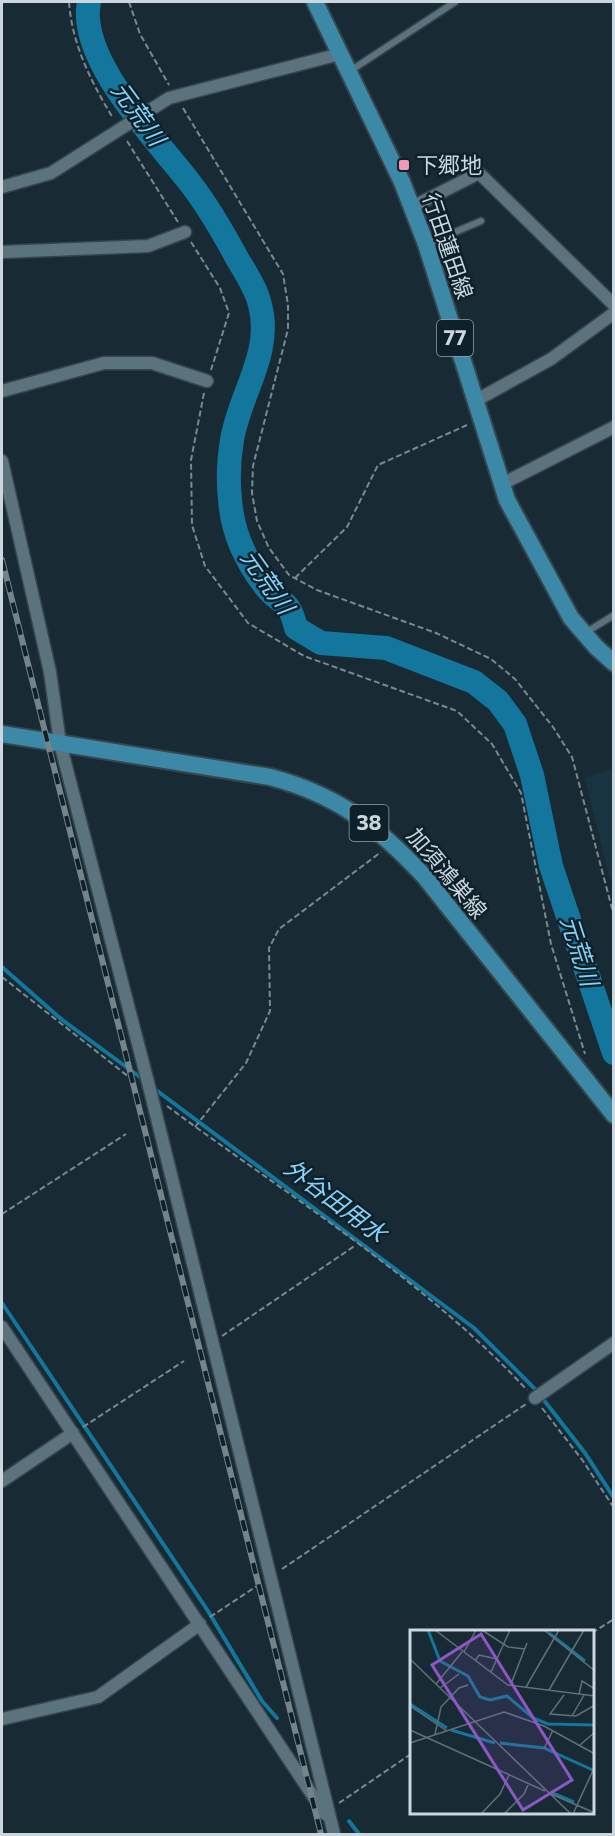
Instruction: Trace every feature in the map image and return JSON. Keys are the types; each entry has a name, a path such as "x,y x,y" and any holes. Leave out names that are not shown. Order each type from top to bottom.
{"main road":[{"name":"行田蓮田線","path":"315,2 412,207 426,244 507,500 571,618 614,663"},
{"name":"加須鴻巣線","path":"2,734 241,770 291,782 336,802 370,824 392,842 424,876 614,1115"}],"street":[{"path":"2,187 51,173 172,97 340,54"},
{"path":"412,207 479,173 614,305"},
{"path":"2,252 148,246 185,232"},
{"path":"475,401 551,359 614,312"},
{"path":"2,391 104,363 152,363 207,381"},
{"path":"502,484 614,427"},
{"path":"2,460 50,672 60,743 151,1094 331,1822"},
{"path":"2,1327 339,1834"},
{"path":"535,1398 614,1343"},
{"path":"2,1481 73,1434"},
{"path":"2,1719 98,1697 200,1624"}],"lane":[{"path":"349,72 455,2"},
{"path":"426,244 481,221"},
{"path":"584,634 614,615"}],"path":[{"path":"69,2 70,20 88,76 123,128 220,288 229,313 207,381 192,460 192,525 205,566 248,623 304,656 457,711 492,744 521,793 551,944 586,1055 581,1074"},
{"path":"129,2 140,34 172,97 283,274 288,305 288,329 253,466 252,493 257,521 270,548 289,575 316,590 445,638 491,659 515,679 553,727 572,757 614,916"},
{"path":"294,578 347,527 378,465 481,419"},
{"path":"195,1127 246,1063 270,1011 269,948 279,929 373,860 392,842"},
{"path":"2,977 151,1094 357,1245 458,1323 535,1398 583,1461 614,1508"},
{"path":"2,1214 126,1134"},
{"path":"213,1342 357,1245"},
{"path":"73,1434 184,1360"},
{"path":"200,1624 535,1398"},
{"path":"594,1632 614,1619"},
{"path":"331,1822 410,1755"}],"shaded area":[{"path":"614,768 613,892 585,778"}],"waterway":[{"name":"元荒川","path":"89,2 89,24 95,48 107,73 140,122 203,201 248,276 259,299 263,323 262,340 254,374 236,423 229,469 231,511 246,556 265,586 290,610 296,628 321,643 386,648 474,682 498,701 515,724 532,775 551,866 614,1053"},
{"name":"外谷田用水","path":"2,967 61,1019 144,1080"},
{"name":"外谷田用水","path":"152,1087 474,1328 536,1390 585,1453 614,1498"},
{"path":"2,1303 208,1611 262,1701 277,1718"},
{"path":"349,1821 359,1834"}],"railway":[{"path":"2,560 321,1834"}],"place":[{"name":"下郷地","path":"404,165"}]}
